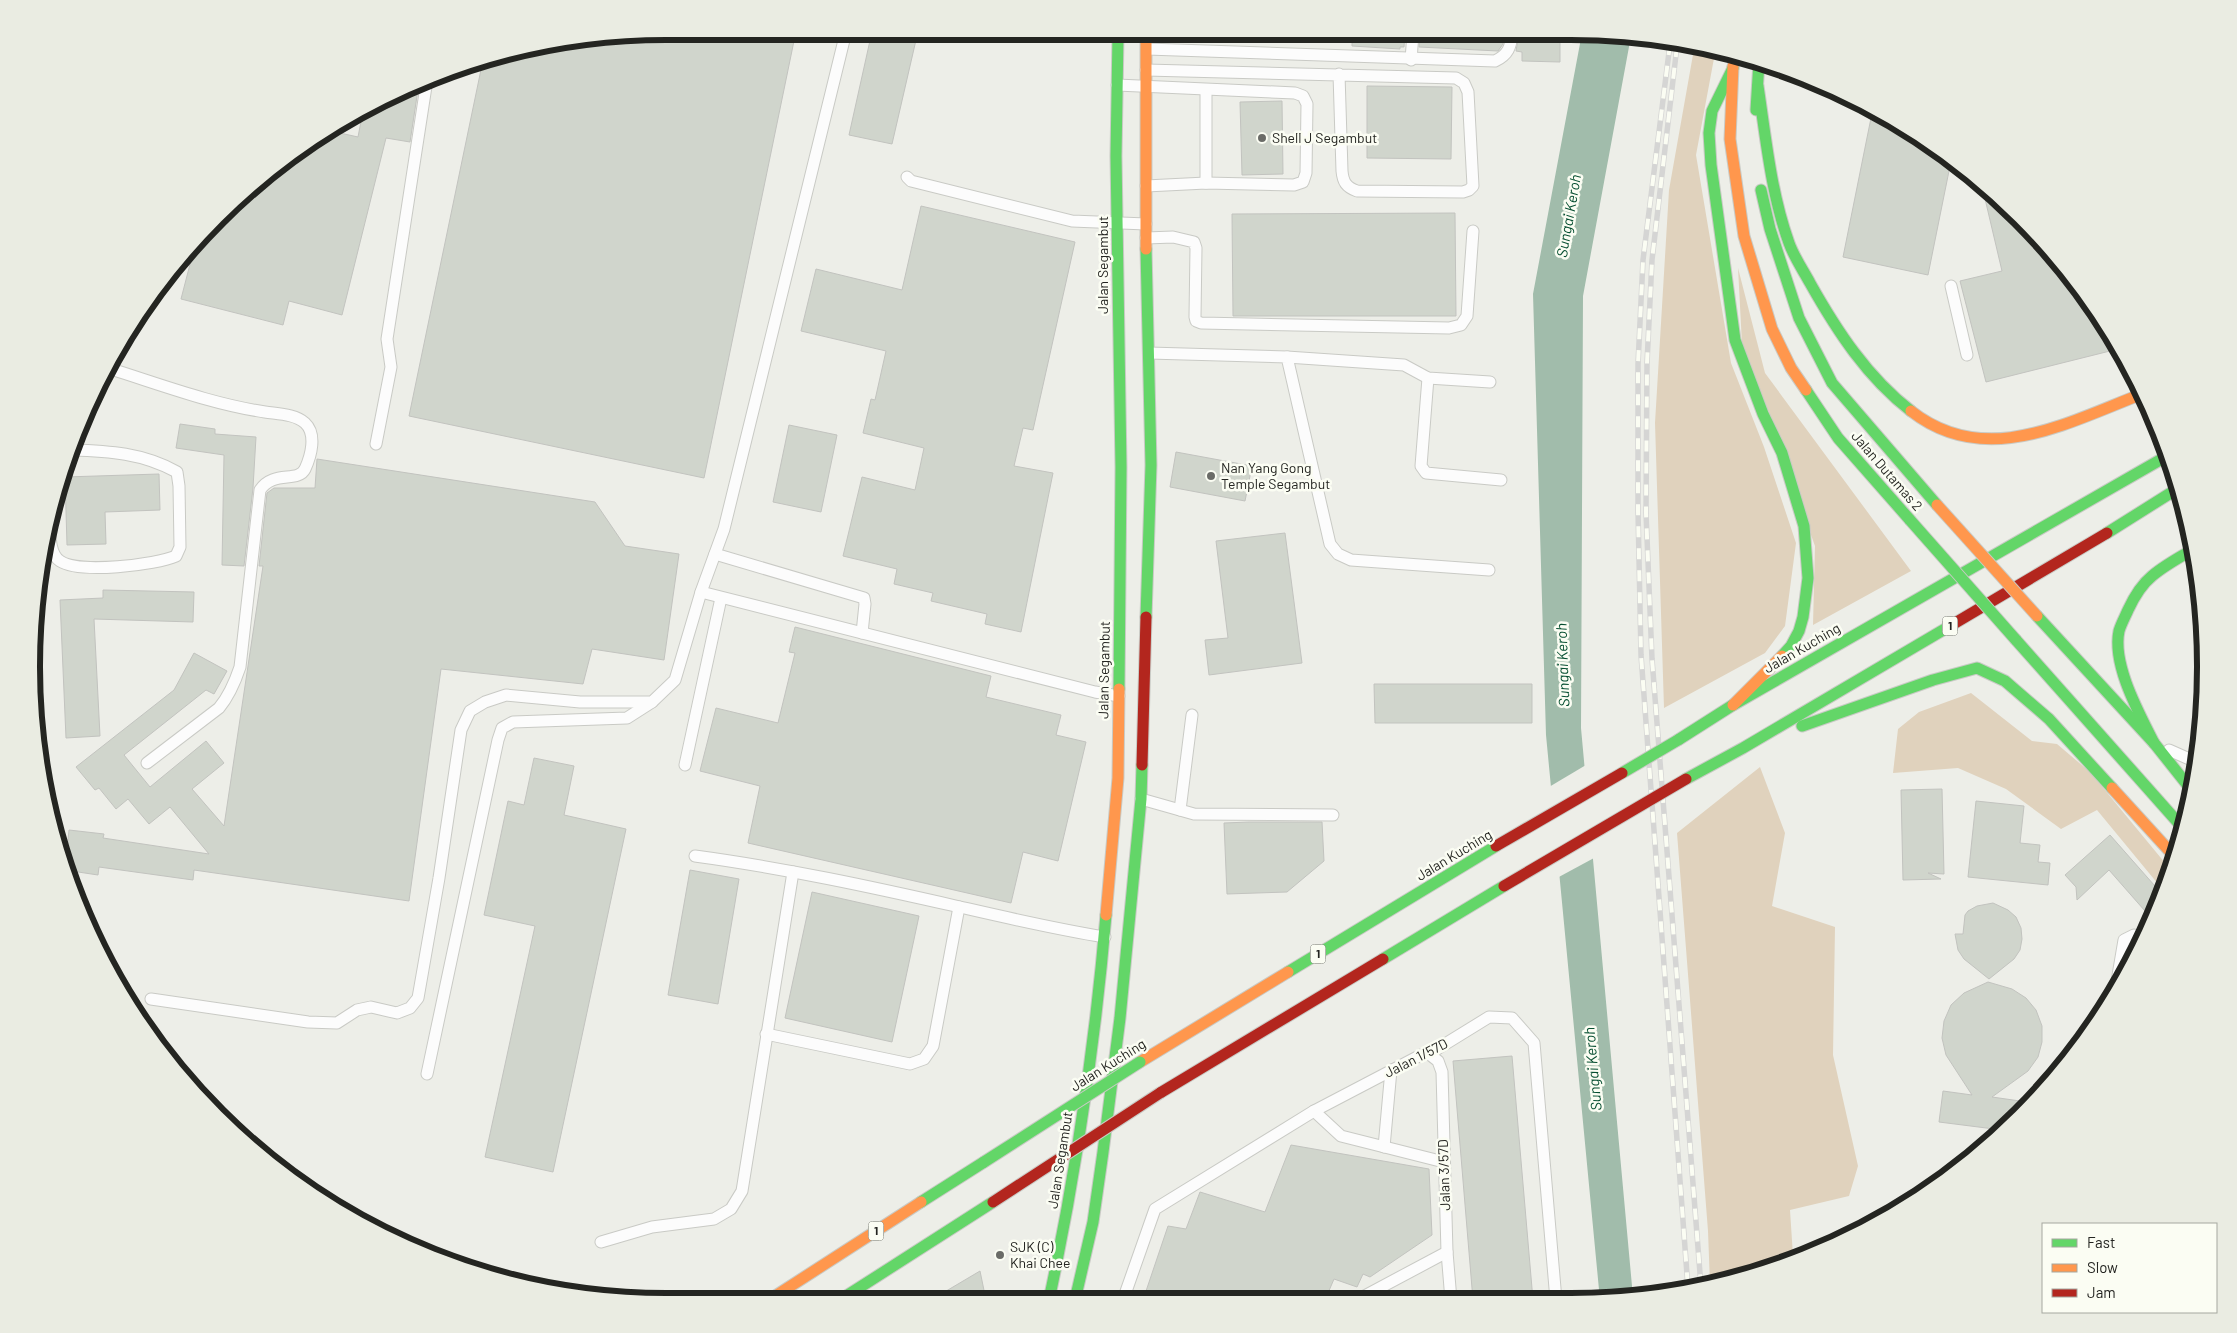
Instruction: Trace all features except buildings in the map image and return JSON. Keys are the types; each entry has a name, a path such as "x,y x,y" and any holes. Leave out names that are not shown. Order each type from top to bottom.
{"main road":[{"name":"Jalan Segambut","path":"1050,1293 1063,1235 1097,1019 1118,778 1121,467 1118,40"},
{"path":"1077,1293 1093,1222 1106,1133 1120,1018 1141,799 1151,465 1146,238 1146,40"},
{"path":"1733,704 1791,646 1799,631 1803,616 1808,578 1804,526 1782,454 1763,414 1735,340 1724,267 1711,165 1709,133 1712,111 1734,62"},
{"name":"Jalan Dutamas 2","path":"1734,62 1730,139 1744,236 1772,329 1791,368 1838,438 2178,822"},
{"name":"Jalan Dutamas 2","path":"1759,69 1756,116 1756,177 1770,229 1799,318 1832,383 1937,505 2154,743 2186,783"},
{"path":"1758,86 1772,187 1789,243 1826,314 1876,381 1923,419 1948,432 1972,439 2002,439 2031,434 2135,396"},
{"path":"1754,213 1756,177 1764,179 1772,187"},
{"path":"1795,350 1808,392"},
{"name":"Jalan Kuching","path":"780,1293 1140,1062 1496,846 1678,740 1733,704 2162,459"},
{"name":"1","path":"851,1293 1160,1094 1504,886 2114,530 2172,492"},
{"path":"2154,743 2135,708 2124,676 2118,646 2118,632 2130,604 2141,588 2157,571 2187,553"},
{"path":"1743,748 1933,680 1978,668 2005,681 2049,719 2169,851"}],"lane":[{"path":"427,1074 502,728 512,722 627,718 652,702 674,680 701,592 724,529 844,40"},
{"path":"1411,60 1412,40"},
{"path":"1147,49 1411,60 1495,61 1505,57 1511,46 1511,40"},
{"path":"1146,70 1339,74 1456,78 1464,83 1468,92 1473,186 1463,192 1357,191 1348,187 1343,180 1342,171 1339,74"},
{"path":"1117,85 1295,92 1303,96 1307,104 1306,173 1303,182 1294,185 1206,183 1146,186"},
{"path":"376,444 391,367 387,339 426,89"},
{"path":"1206,90 1206,183"},
{"path":"907,177 911,180 942,189 1072,221 1146,224"},
{"path":"1146,238 1173,238 1194,242 1196,248 1195,317 1201,324 1450,328 1461,325 1467,316 1474,231"},
{"path":"1950,286 1967,355"},
{"path":"1149,353 1287,357 1404,365 1428,378 1490,382"},
{"path":"1287,357 1330,544 1338,554 1351,560 1489,570"},
{"path":"115,370 233,407 295,417 306,424 312,433 310,455 304,472 298,476 273,478 265,482 260,490 240,667 235,683 219,708 147,763"},
{"path":"1428,378 1420,458 1421,466 1426,472 1501,480"},
{"path":"51,548 59,561 72,565 101,567 165,561 176,556 180,547 177,472 164,465 116,451 79,450"},
{"path":"715,554 864,598 862,633"},
{"path":"701,592 1095,692 1119,696"},
{"path":"685,765 721,598"},
{"path":"151,999 308,1022 337,1023 357,1010 371,1007 397,1013 410,1008 418,998 440,878 460,730 470,711 485,702 506,694 580,702 652,702"},
{"path":"1180,810 1192,715"},
{"path":"2154,743 2190,759"},
{"path":"1141,799 1194,814 1334,815"},
{"path":"695,856 793,872 1055,929 1105,937"},
{"path":"601,1242 652,1228 714,1219 731,1209 742,1191 793,872"},
{"path":"766,1034 910,1064 924,1059 933,1046 959,907"},
{"path":"2119,968 2124,940 2136,935"},
{"name":"Jalan 1/57D","path":"1125,1293 1155,1209 1314,1111 1421,1055 1429,1054 1489,1017 1512,1018 1534,1044 1555,1293"},
{"name":"Jalan 3/57D","path":"1429,1054 1438,1061 1442,1072 1450,1293"},
{"path":"1384,1147 1391,1070"},
{"path":"1314,1111 1340,1136 1444,1162"},
{"path":"1370,1293 1447,1252"}],"shaded area":[{"path":"1693,52 1714,57 1696,155 1731,363 1764,447 1796,543 1785,626 1765,653 1664,708 1655,423 1669,190"},
{"path":"1738,268 1765,373 1911,571 1813,625 1815,546 1742,344"},
{"path":"1971,693 2032,741 2057,744 2090,772 2165,863 2158,884 2097,810 2061,829 2006,789 1958,768 1893,773 1898,729 1919,712"},
{"path":"1760,767 1785,833 1772,906 1835,927 1833,1055 1858,1166 1849,1196 1790,1210 1793,1252 1733,1272 1710,1277 1708,1231 1677,833"}],"water":[{"name":"Sungai Keroh","path":"1581,40 1630,43 1583,296 1581,728 1632,1290 1611,1292 1599,1292 1546,735 1533,294"}],"pier":[{"path":"1586,765 1594,858 1557,878 1549,787"}],"railway":[{"path":"1670,48 1643,260 1638,364 1638,511 1641,655 1688,1282"},
{"path":"1677,49 1652,260 1647,363 1646,513 1652,659 1700,1279"}],"traffic: fast":[{"path":"1118,40 1116,156 1121,467 1119,689"},
{"path":"1733,68 1712,111 1709,133 1711,165 1735,340 1763,414 1782,453 1804,526 1808,578 1803,617 1799,631 1791,646 1782,656"},
{"path":"1756,110 1759,69"},
{"path":"1758,86 1773,185 1793,253 1842,336 1880,383 1911,411"},
{"path":"1761,190 1770,229 1799,318 1832,383 1937,505"},
{"path":"1146,249 1151,465 1146,617"},
{"path":"1806,390 1838,438 1910,520"},
{"path":"1678,740 1733,705 2162,459"},
{"path":"2107,533 2172,492"},
{"path":"1910,520 2016,640"},
{"path":"2154,743 2134,703 2123,673 2119,659 2119,631 2133,600 2144,583 2162,568 2187,553"},
{"path":"2037,616 2154,743 2186,783"},
{"path":"1686,779 1743,748 1950,626"},
{"path":"2016,640 2178,822"},
{"path":"1802,726 1933,680 1977,668 2005,681 2049,719 2112,788"},
{"path":"1622,773 1678,740"},
{"path":"1077,1293 1093,1222 1120,1018 1141,799 1142,765"},
{"path":"1288,972 1496,846"},
{"path":"1383,959 1504,886"},
{"path":"1050,1293 1084,1109 1102,964 1106,915"},
{"path":"984,1162 1140,1062"},
{"path":"921,1202 984,1162"},
{"path":"851,1293 993,1202"}],"traffic: slow":[{"path":"1146,40 1146,249"},
{"path":"1733,66 1730,139 1744,236 1772,329 1791,368 1806,390"},
{"path":"1911,411 1939,428 1968,437 1997,439 2026,435 2055,427 2135,397"},
{"path":"1937,505 2037,616"},
{"path":"1733,705 1782,656"},
{"path":"1106,915 1118,778 1119,689"},
{"path":"2112,788 2169,851"},
{"path":"1140,1062 1288,972"},
{"path":"780,1293 921,1202"}],"traffic: jam":[{"path":"1950,626 2107,533"},
{"path":"1142,765 1146,617"},
{"path":"1496,846 1622,773"},
{"path":"1504,886 1686,779"},
{"path":"1160,1093 1383,959"},
{"path":"993,1202 1160,1093"}],"place":[{"name":"Shell J Segambut","path":"1262,138"},
{"name":"Nan Yang Gong Temple Segambut","path":"1211,476"},
{"name":"SJK (C) Khai Chee","path":"1000,1255"}]}
